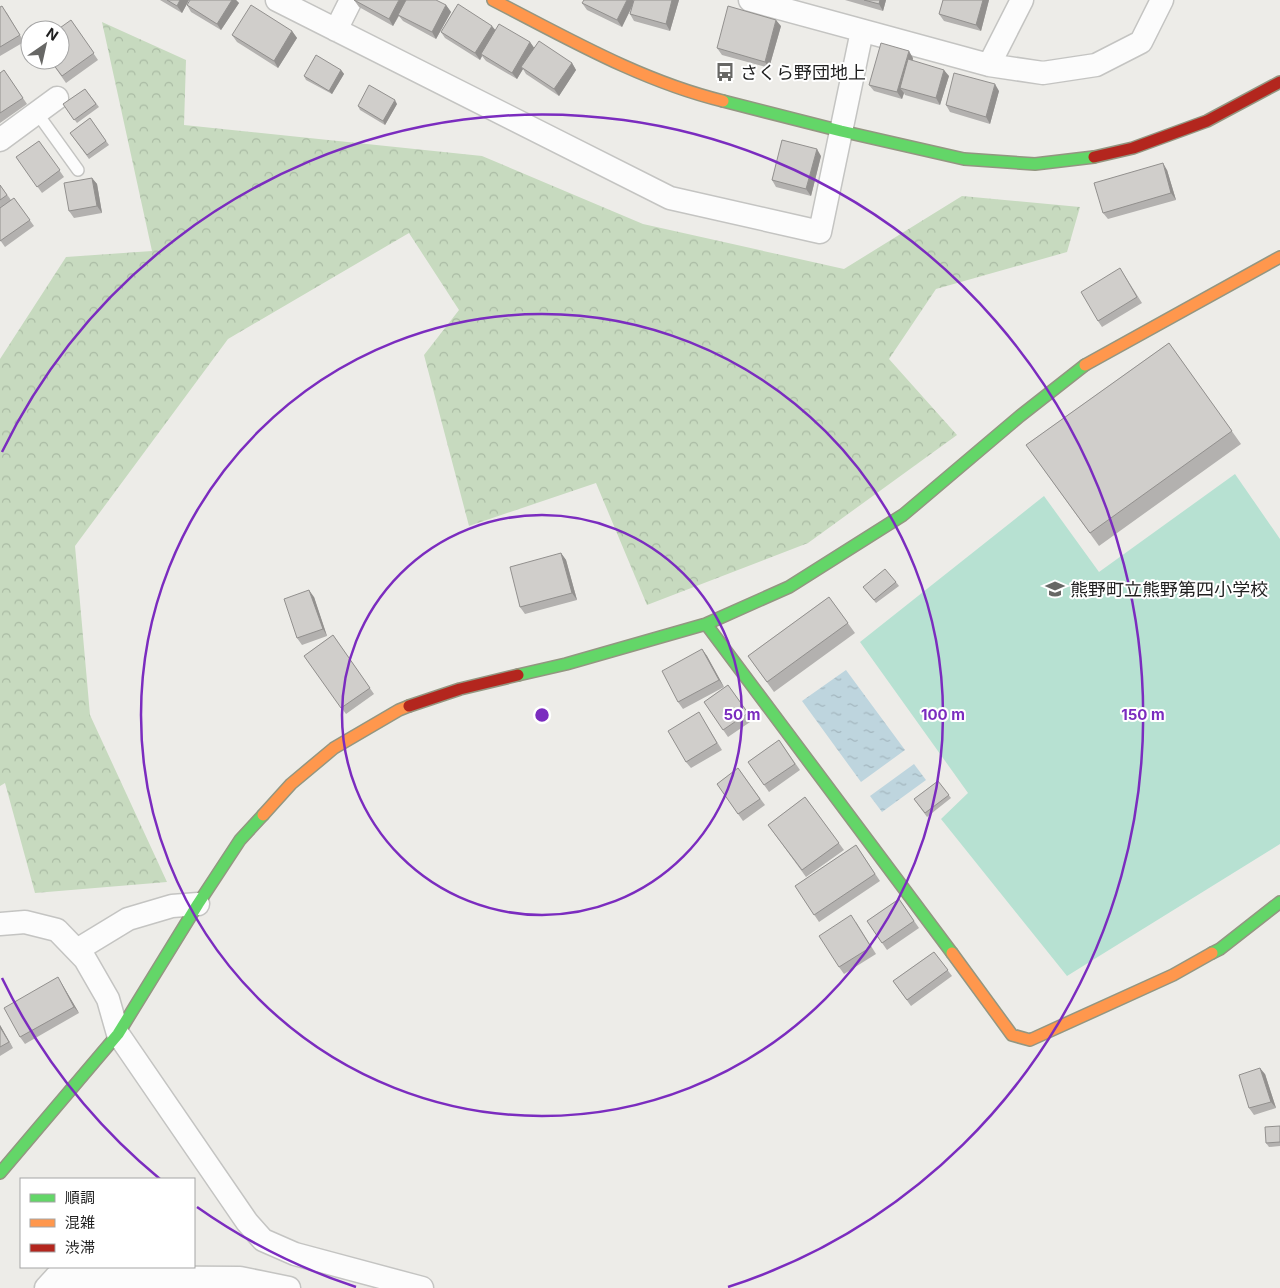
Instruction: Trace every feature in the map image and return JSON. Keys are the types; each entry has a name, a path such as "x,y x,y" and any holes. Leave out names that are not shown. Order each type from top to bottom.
{"street":[{"path":"277,0 670,198 820,232 862,31"},
{"path":"336,30 351,0"},
{"path":"492,0 624,67 706,97 841,132 964,158 1035,164 1086,159 1133,148 1207,121 1280,82"},
{"path":"750,0 989,65 1043,73 1096,65 1141,42 1162,0"},
{"path":"989,65 1022,0"},
{"path":"0,140 57,98"},
{"path":"0,1174 118,1034 240,840 292,784 334,748 399,710 460,689 566,664 706,624 789,587 903,515 1020,416 1091,360 1280,258"},
{"path":"706,624 907,891 1012,1035 1030,1040 1173,975 1220,949 1280,902"},
{"path":"77,950 128,919 172,906 198,904"},
{"path":"0,924 25,922 57,930 85,959 108,1000 118,1034 247,1222 263,1240 295,1254 422,1288"},
{"path":"46,1288 56,1277 240,1278 290,1288"}],"lane":[{"path":"38,113 78,170"}],"green space":[{"path":"102,22 186,60 184,125 482,156 643,224 844,269 962,196 1080,207 1067,252 936,289 889,359 957,435 808,543 647,605 596,483 469,526 424,355 459,310 409,233 228,339 75,546 90,715 167,882 35,893 5,783 0,786 0,359 66,257 152,251"},
{"path":"1235,474 1280,539 1280,844 1067,976 941,819 968,793 860,642 1044,496 1099,572"}],"water":[{"path":"846,670 905,750 861,782 802,701"},
{"path":"914,764 926,780 882,812 870,796"}],"building":[{"path":"167,0 180,0 177,6"},
{"path":"190,0 232,0 217,24 187,5"},
{"path":"354,0 399,0 389,19"},
{"path":"406,0 436,0 446,5 432,32 398,15"},
{"path":"584,0 627,0 617,20 582,3"},
{"path":"634,0 672,0 666,24 630,14"},
{"path":"864,0 880,0 879,4"},
{"path":"943,0 983,0 976,25 939,14"},
{"path":"458,4 492,26 475,53 441,32"},
{"path":"251,5 292,31 274,61 232,35"},
{"path":"2,6 20,35 0,47 0,7"},
{"path":"728,6 776,20 765,62 717,48"},
{"path":"70,21 94,53 62,76 58,70 70,70"},
{"path":"499,24 530,42 512,73 481,54"},
{"path":"539,41 572,63 554,89 521,67"},
{"path":"881,43 909,51 897,92 869,85"},
{"path":"316,55 341,70 329,91 304,76"},
{"path":"908,59 944,70 936,98 900,88"},
{"path":"4,70 23,98 0,113 0,73"},
{"path":"954,73 995,84 986,117 946,105"},
{"path":"369,85 395,100 383,121 358,106"},
{"path":"85,89 96,104 74,120 63,104"},
{"path":"90,118 106,141 87,155 70,133"},
{"path":"782,140 817,149 806,189 772,180"},
{"path":"39,141 60,170 37,187 16,157"},
{"path":"1163,163 1171,193 1103,213 1094,183"},
{"path":"92,178 97,206 69,211 64,183"},
{"path":"0,185 7,195 0,200"},
{"path":"14,198 30,220 0,241 0,208"},
{"path":"1120,268 1137,297 1098,321 1081,292"},
{"path":"1169,343 1232,431 1090,533 1026,445"},
{"path":"561,553 572,593 520,607 510,567"},
{"path":"885,569 896,582 874,600 863,587"},
{"path":"309,590 323,629 297,638 284,599"},
{"path":"829,597 848,623 767,682 748,656"},
{"path":"333,635 370,688 341,708 304,656"},
{"path":"702,649 719,680 678,702 662,671"},
{"path":"728,685 748,713 723,730 704,702"},
{"path":"699,712 717,743 686,762 668,731"},
{"path":"779,740 795,764 764,785 748,762"},
{"path":"738,768 760,799 738,814 717,784"},
{"path":"938,781 949,795 925,813 914,799"},
{"path":"805,797 839,843 802,870 768,825"},
{"path":"856,845 875,874 814,915 795,886"},
{"path":"899,899 914,921 882,943 867,921"},
{"path":"851,915 871,947 839,967 819,936"},
{"path":"934,952 948,970 907,1000 893,981"},
{"path":"58,977 74,1007 20,1037 4,1008"},
{"path":"0,1027 9,1042 0,1047"},
{"path":"1260,1068 1271,1102 1249,1108 1239,1075"},
{"path":"1280,1126 1280,1142 1266,1143 1265,1127"}],"traffic: fast":[{"path":"723,101 841,131 964,159 1035,164 1094,157"},
{"path":"518,675 566,664 706,624 789,587 903,515 1020,416 1085,365"},
{"path":"706,624 952,953"},
{"path":"0,1173 118,1034 240,840 263,815"},
{"path":"1212,953 1220,949 1280,902"}],"traffic: slow":[{"path":"493,0 634,70 663,82 723,101"},
{"path":"1085,365 1280,257"},
{"path":"263,815 291,784 334,748 409,706"},
{"path":"952,953 1012,1035 1030,1040 1173,975 1212,953"}],"traffic: jam":[{"path":"1094,157 1133,148 1207,121 1280,82"},
{"path":"409,706 460,689 518,675"}],"place":[{"name":"さくら野団地上","path":"725,72"},
{"name":"熊野町立熊野第四小学校","path":"1055,589"}]}
